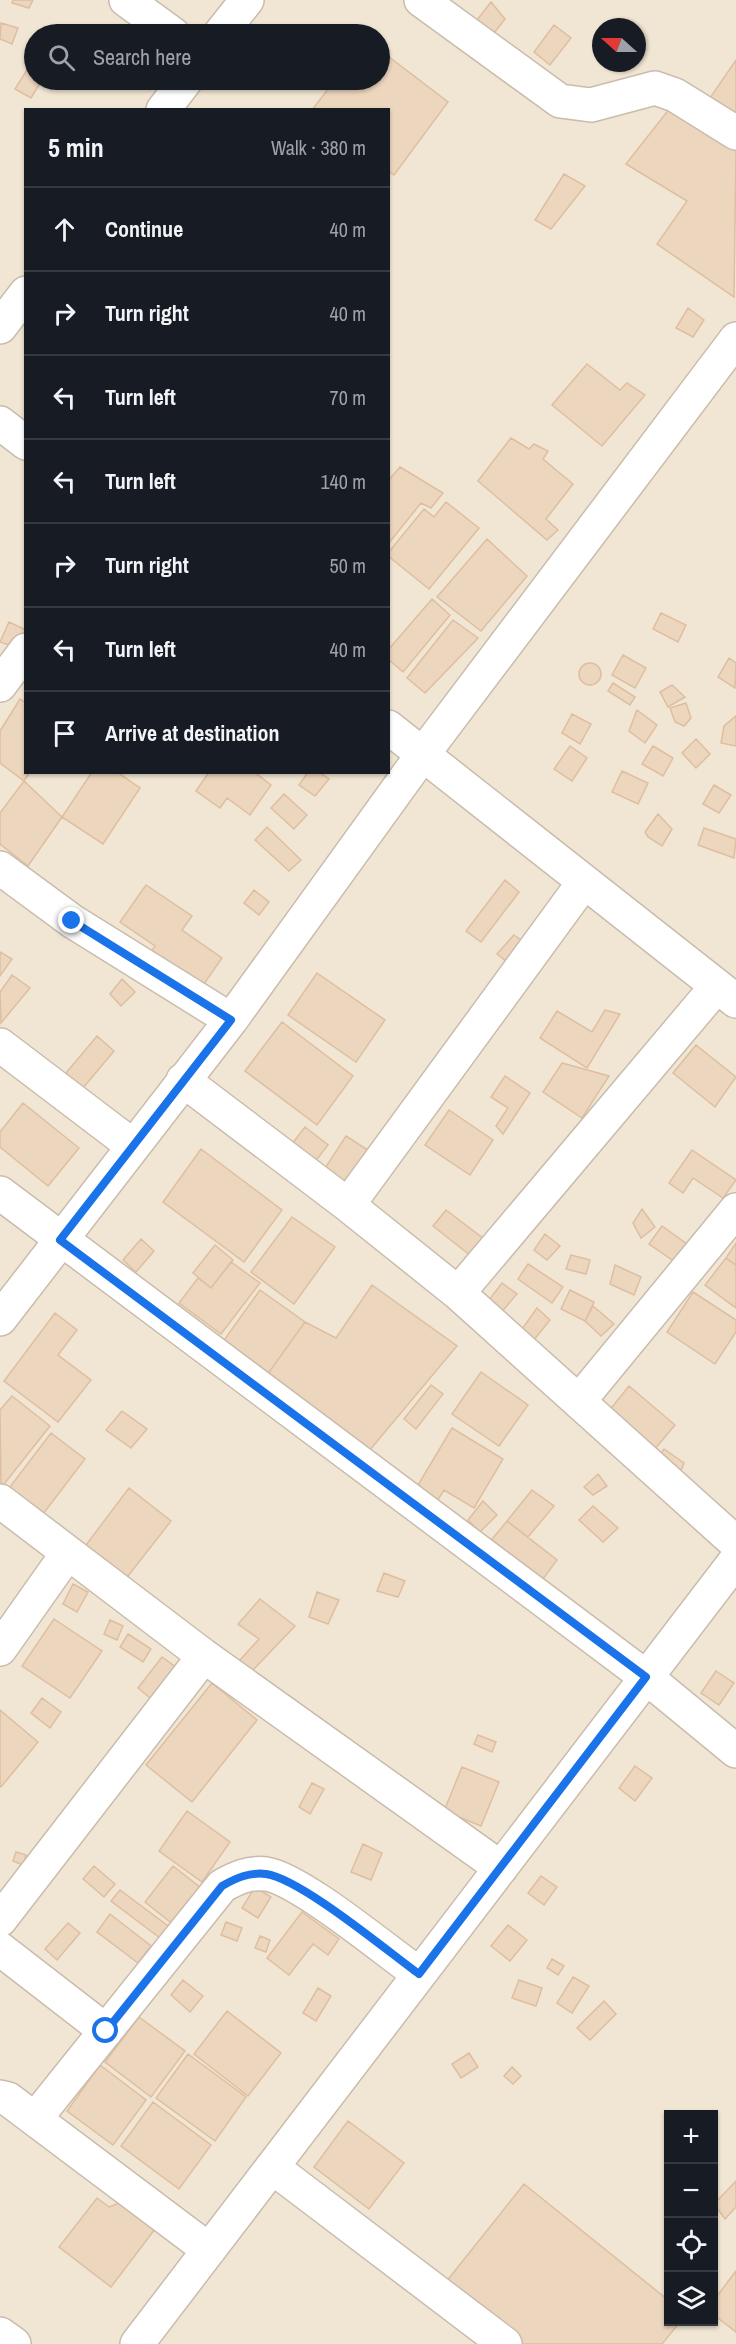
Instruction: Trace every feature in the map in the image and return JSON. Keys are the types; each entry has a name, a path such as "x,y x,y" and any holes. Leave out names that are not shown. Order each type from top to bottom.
{"street":[{"path":"126,0 158,24"},
{"path":"228,24 247,0"},
{"path":"421,0 560,101 591,105 655,88 675,95 736,133"},
{"path":"165,108 179,90"},
{"path":"0,327 24,296"},
{"path":"0,1319 231,1020 423,754 736,339"},
{"path":"0,423 24,441"},
{"path":"0,685 24,653"},
{"path":"390,729 726,994 458,1293"},
{"path":"0,868 72,921 231,1020"},
{"path":"348,1205 584,882"},
{"path":"0,1045 133,1146"},
{"path":"183,1080 348,1205 458,1293 736,1543"},
{"path":"0,1193 646,1677 736,1751"},
{"path":"579,1401 736,1210"},
{"path":"0,1501 204,1656 501,1868"},
{"path":"0,1649 68,1554"},
{"path":"137,2344 736,1560"},
{"path":"0,1920 204,1656"},
{"path":"34,2120 222,1886 240,1875 265,1874 292,1882 419,1974"},
{"path":"0,1949 106,2031"},
{"path":"0,2097 8,2099 208,2250"},
{"path":"272,2167 505,2344"},
{"path":"0,2334 14,2344"}],"shaded area":[{"path":"0,0 736,0 736,2344 0,2344"}],"building":[{"path":"13,0 33,0 29,8 12,3"},
{"path":"491,2 505,19 494,33 477,20"},
{"path":"1,23 18,28 12,44 0,39"},
{"path":"554,25 571,38 550,65 534,52"},
{"path":"390,58 448,102 394,175 390,172 390,108 314,108 327,90 390,90"},
{"path":"736,60 736,117 708,101"},
{"path":"24,75 24,90 36,90 31,98 15,89"},
{"path":"670,108 736,150 734,297 657,244 687,201 626,164"},
{"path":"564,174 585,186 551,229 535,220"},
{"path":"688,308 704,320 693,337 676,328"},
{"path":"587,364 620,390 627,383 645,395 602,446 552,405"},
{"path":"511,438 529,449 534,444 548,451 543,459 573,484 546,519 558,530 547,540 478,481"},
{"path":"400,467 443,493 431,508 421,503 390,542 390,479"},
{"path":"446,502 479,528 429,589 390,558 390,551 424,509 434,517"},
{"path":"487,539 527,576 481,631 437,597"},
{"path":"432,599 450,615 403,672 390,661 390,648"},
{"path":"661,613 686,625 678,642 653,629"},
{"path":"453,620 478,638 425,693 407,678"},
{"path":"9,622 24,629 24,633 15,647 0,642"},
{"path":"623,655 646,668 635,688 612,675"},
{"path":"729,658 736,663 735,688 718,677"},
{"path":"590,663 598,666 601,674 598,682 590,685 582,682 579,674 582,666"},
{"path":"613,683 635,697 630,705 608,691"},
{"path":"672,685 685,697 668,707 660,692"},
{"path":"20,699 24,702 24,774 29,774 24,781 0,763 0,731"},
{"path":"686,703 691,718 684,726 675,722 670,708"},
{"path":"637,710 657,725 645,743 629,731"},
{"path":"572,714 591,724 580,744 562,733"},
{"path":"736,716 736,746 721,743 724,726"},
{"path":"696,739 710,754 696,768 682,753"},
{"path":"570,746 587,758 572,781 554,769"},
{"path":"653,746 673,758 663,776 642,764"},
{"path":"622,771 648,783 638,804 612,792"},
{"path":"91,774 120,774 140,788 103,844 62,817"},
{"path":"208,774 257,774 271,785 250,815 227,798 220,808 196,791"},
{"path":"307,774 322,774 329,779 315,796 299,785"},
{"path":"24,781 62,817 28,866 0,844 0,813"},
{"path":"714,785 731,795 719,813 703,804"},
{"path":"284,794 307,815 294,829 271,808"},
{"path":"658,814 672,829 662,846 648,837 645,832"},
{"path":"267,827 301,860 289,871 255,840"},
{"path":"704,828 736,839 734,858 698,845"},
{"path":"505,880 519,892 481,942 466,931"},
{"path":"146,885 192,916 182,930 222,958 197,994 146,960 155,946 120,922"},
{"path":"254,890 269,902 259,915 244,903"},
{"path":"514,935 528,945 511,965 497,954"},
{"path":"0,952 12,959 0,976"},
{"path":"317,973 385,1020 356,1062 288,1015"},
{"path":"12,975 30,988 1,1023 0,992"},
{"path":"122,979 135,992 121,1006 110,994"},
{"path":"605,1010 620,1014 587,1068 540,1038 557,1011 592,1032"},
{"path":"282,1022 353,1076 317,1125 245,1071"},
{"path":"97,1036 114,1051 83,1088 66,1073"},
{"path":"696,1045 736,1077 715,1107 673,1073"},
{"path":"562,1063 609,1076 582,1118 543,1092"},
{"path":"505,1076 530,1093 503,1134 496,1126 508,1108 491,1097"},
{"path":"23,1103 79,1148 48,1186 0,1147 0,1132"},
{"path":"449,1110 493,1140 470,1175 425,1145"},
{"path":"305,1127 328,1145 310,1168 288,1149"},
{"path":"346,1136 374,1154 348,1194 320,1176"},
{"path":"201,1149 282,1210 244,1262 163,1202"},
{"path":"692,1150 736,1180 723,1198 693,1178 683,1193 669,1183"},
{"path":"642,1209 655,1227 641,1238 633,1223"},
{"path":"446,1210 484,1239 471,1256 433,1226"},
{"path":"292,1217 335,1247 294,1304 251,1272"},
{"path":"662,1226 687,1244 675,1262 649,1244"},
{"path":"545,1234 560,1246 547,1260 534,1250"},
{"path":"141,1239 154,1251 136,1272 123,1260"},
{"path":"736,1243 736,1265 726,1258"},
{"path":"215,1245 233,1260 211,1288 193,1273"},
{"path":"571,1255 590,1260 586,1274 566,1269"},
{"path":"726,1258 736,1265 736,1308 705,1285"},
{"path":"231,1262 260,1283 221,1334 179,1303 198,1278 211,1288"},
{"path":"528,1264 563,1287 552,1303 518,1279"},
{"path":"615,1265 641,1277 634,1295 610,1284"},
{"path":"502,1283 517,1294 486,1330 473,1321"},
{"path":"372,1285 457,1346 369,1451 267,1375 305,1322 336,1338"},
{"path":"260,1290 305,1322 267,1375 222,1343"},
{"path":"570,1290 594,1302 585,1321 561,1309"},
{"path":"693,1292 736,1320 736,1332 715,1364 667,1332"},
{"path":"593,1306 614,1324 601,1336 585,1321"},
{"path":"537,1308 550,1320 533,1341 520,1332"},
{"path":"55,1313 77,1330 58,1355 91,1380 58,1422 4,1381"},
{"path":"481,1372 528,1405 499,1446 452,1414"},
{"path":"431,1385 443,1394 416,1429 404,1419"},
{"path":"629,1386 675,1425 649,1456 604,1417"},
{"path":"12,1396 50,1426 1,1488 0,1410"},
{"path":"122,1411 147,1429 131,1448 106,1430"},
{"path":"452,1428 503,1459 474,1508 444,1490 436,1503 415,1490"},
{"path":"51,1433 85,1459 37,1522 3,1496"},
{"path":"664,1449 684,1463 678,1478 655,1461"},
{"path":"598,1474 607,1486 593,1495 584,1487"},
{"path":"129,1488 171,1521 121,1585 80,1553"},
{"path":"532,1490 554,1506 528,1537 507,1521"},
{"path":"483,1501 497,1515 480,1532 468,1520"},
{"path":"593,1506 618,1528 603,1542 579,1520"},
{"path":"507,1521 557,1560 540,1583 489,1543"},
{"path":"384,1573 405,1581 398,1597 377,1591"},
{"path":"73,1584 88,1592 77,1612 63,1604"},
{"path":"317,1592 339,1600 328,1624 309,1617"},
{"path":"260,1599 295,1626 252,1671 240,1660 259,1639 238,1624"},
{"path":"54,1619 102,1651 70,1698 22,1666"},
{"path":"110,1620 123,1626 117,1640 104,1634"},
{"path":"128,1634 151,1649 143,1662 120,1647"},
{"path":"162,1657 180,1670 155,1702 138,1688"},
{"path":"716,1671 734,1683 719,1705 701,1693"},
{"path":"212,1683 257,1720 192,1802 146,1765"},
{"path":"42,1698 61,1712 50,1728 31,1713"},
{"path":"0,1710 38,1742 1,1787 0,1786"},
{"path":"478,1735 496,1742 492,1752 474,1744"},
{"path":"635,1766 652,1778 635,1801 619,1788"},
{"path":"462,1767 499,1782 481,1826 444,1811"},
{"path":"312,1783 324,1789 310,1814 299,1807"},
{"path":"187,1811 230,1842 202,1882 159,1851"},
{"path":"363,1844 382,1853 371,1880 351,1872"},
{"path":"16,1852 26,1855 23,1865 13,1861"},
{"path":"94,1866 115,1884 104,1897 83,1879"},
{"path":"173,1866 201,1888 174,1925 145,1902"},
{"path":"541,1876 557,1887 544,1905 528,1893"},
{"path":"255,1887 271,1897 258,1918 242,1908"},
{"path":"120,1890 172,1929 164,1941 111,1901"},
{"path":"302,1912 339,1939 328,1955 313,1944 289,1975 267,1958"},
{"path":"110,1914 151,1946 138,1963 97,1932"},
{"path":"226,1922 242,1928 237,1941 221,1935"},
{"path":"68,1923 80,1933 57,1960 45,1949"},
{"path":"508,1925 527,1940 510,1961 491,1946"},
{"path":"260,1936 270,1940 266,1952 255,1948"},
{"path":"552,1959 564,1966 558,1975 547,1968"},
{"path":"573,1977 589,1986 572,2013 557,2003"},
{"path":"183,1980 203,1996 190,2012 171,1995"},
{"path":"519,1980 542,1988 536,2006 512,1998"},
{"path":"318,1988 331,1996 316,2021 303,2013"},
{"path":"604,2001 616,2014 590,2040 577,2028"},
{"path":"227,2011 281,2053 248,2096 194,2054"},
{"path":"139,2017 185,2051 151,2097 105,2062"},
{"path":"469,2053 478,2067 461,2078 452,2064"},
{"path":"188,2054 246,2097 215,2141 156,2098"},
{"path":"100,2065 146,2100 113,2145 67,2111"},
{"path":"512,2067 521,2076 513,2084 504,2076"},
{"path":"153,2102 211,2145 179,2189 121,2146"},
{"path":"348,2121 404,2163 369,2209 314,2167"},
{"path":"736,2181 736,2207 725,2219 718,2209 718,2200"},
{"path":"524,2184 664,2297 664,2326 677,2326 662,2344 523,2344 446,2282"},
{"path":"97,2198 109,2207 122,2202 155,2229 111,2287 59,2247"},
{"path":"736,2271 736,2332 718,2318 718,2295"}],"route":[{"path":"72,921 231,1020 60,1240 646,1677 419,1974 292,1882 265,1874 240,1875 222,1886 106,2031"}]}
